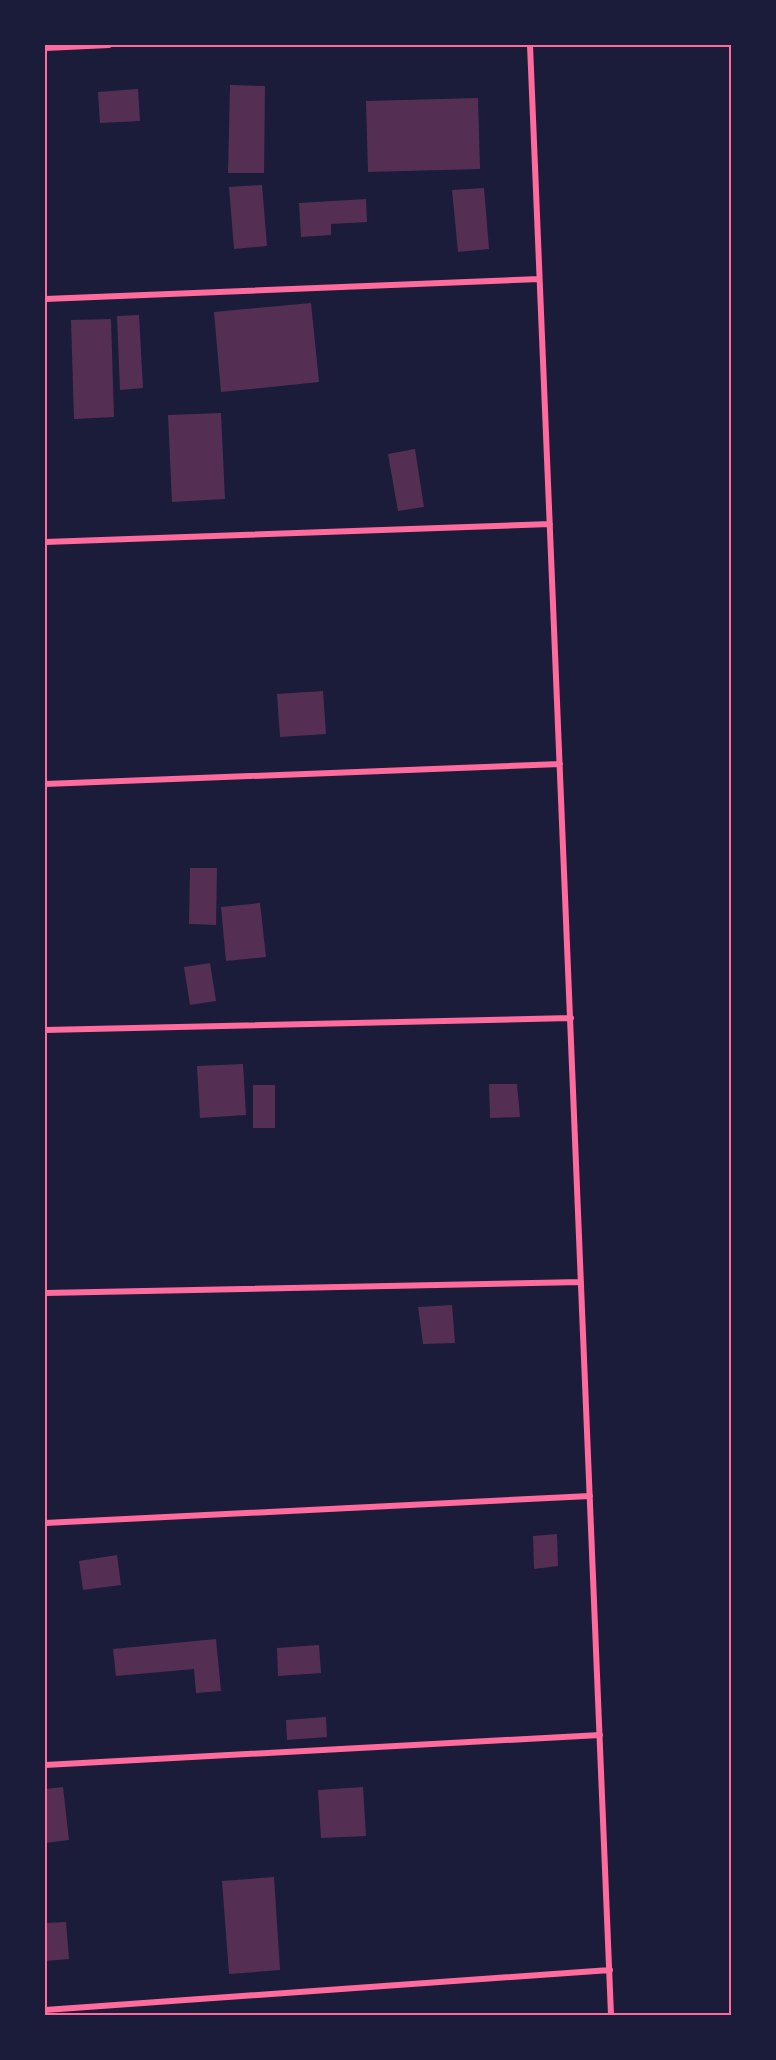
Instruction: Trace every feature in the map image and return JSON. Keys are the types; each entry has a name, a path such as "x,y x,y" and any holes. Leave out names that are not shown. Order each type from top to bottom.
{"street":[{"path":"45,48 110,45"},
{"path":"530,45 611,2015"},
{"path":"45,299 539,279"},
{"path":"45,542 550,524"},
{"path":"45,784 560,764"},
{"path":"45,1030 571,1018"},
{"path":"45,1293 581,1282"},
{"path":"45,1523 590,1496"},
{"path":"45,1765 600,1735"},
{"path":"45,2010 610,1970"}],"building":[{"path":"230,85 265,86 264,173 228,173"},
{"path":"138,89 140,121 100,123 98,92"},
{"path":"478,98 480,169 368,172 366,101"},
{"path":"262,185 267,246 234,249 229,187"},
{"path":"484,188 489,249 458,252 452,190"},
{"path":"366,199 367,222 331,224 331,235 301,237 299,203"},
{"path":"311,303 319,382 221,392 214,312"},
{"path":"139,315 143,388 120,390 117,316"},
{"path":"111,319 114,417 74,419 71,320"},
{"path":"221,413 225,499 172,502 168,415"},
{"path":"415,449 424,507 398,511 388,454"},
{"path":"323,691 326,734 280,737 277,694"},
{"path":"190,868 217,868 216,925 189,924"},
{"path":"260,903 266,957 226,961 221,907"},
{"path":"210,963 216,1001 190,1005 184,967"},
{"path":"243,1064 246,1115 200,1118 197,1066"},
{"path":"489,1084 517,1084 520,1117 490,1118"},
{"path":"253,1085 275,1085 275,1128 253,1128"},
{"path":"452,1305 455,1343 423,1344 418,1307"},
{"path":"557,1534 558,1566 534,1569 533,1536"},
{"path":"117,1555 121,1585 83,1590 79,1561"},
{"path":"216,1639 221,1691 196,1693 194,1669 116,1676 113,1649"},
{"path":"319,1645 321,1673 278,1676 277,1648"},
{"path":"326,1717 327,1737 287,1740 286,1720"},
{"path":"63,1787 69,1840 45,1843 45,1789"},
{"path":"363,1787 366,1836 321,1838 318,1790"},
{"path":"274,1877 280,1970 229,1974 222,1881"},
{"path":"66,1922 69,1959 45,1961 45,1923"}]}
